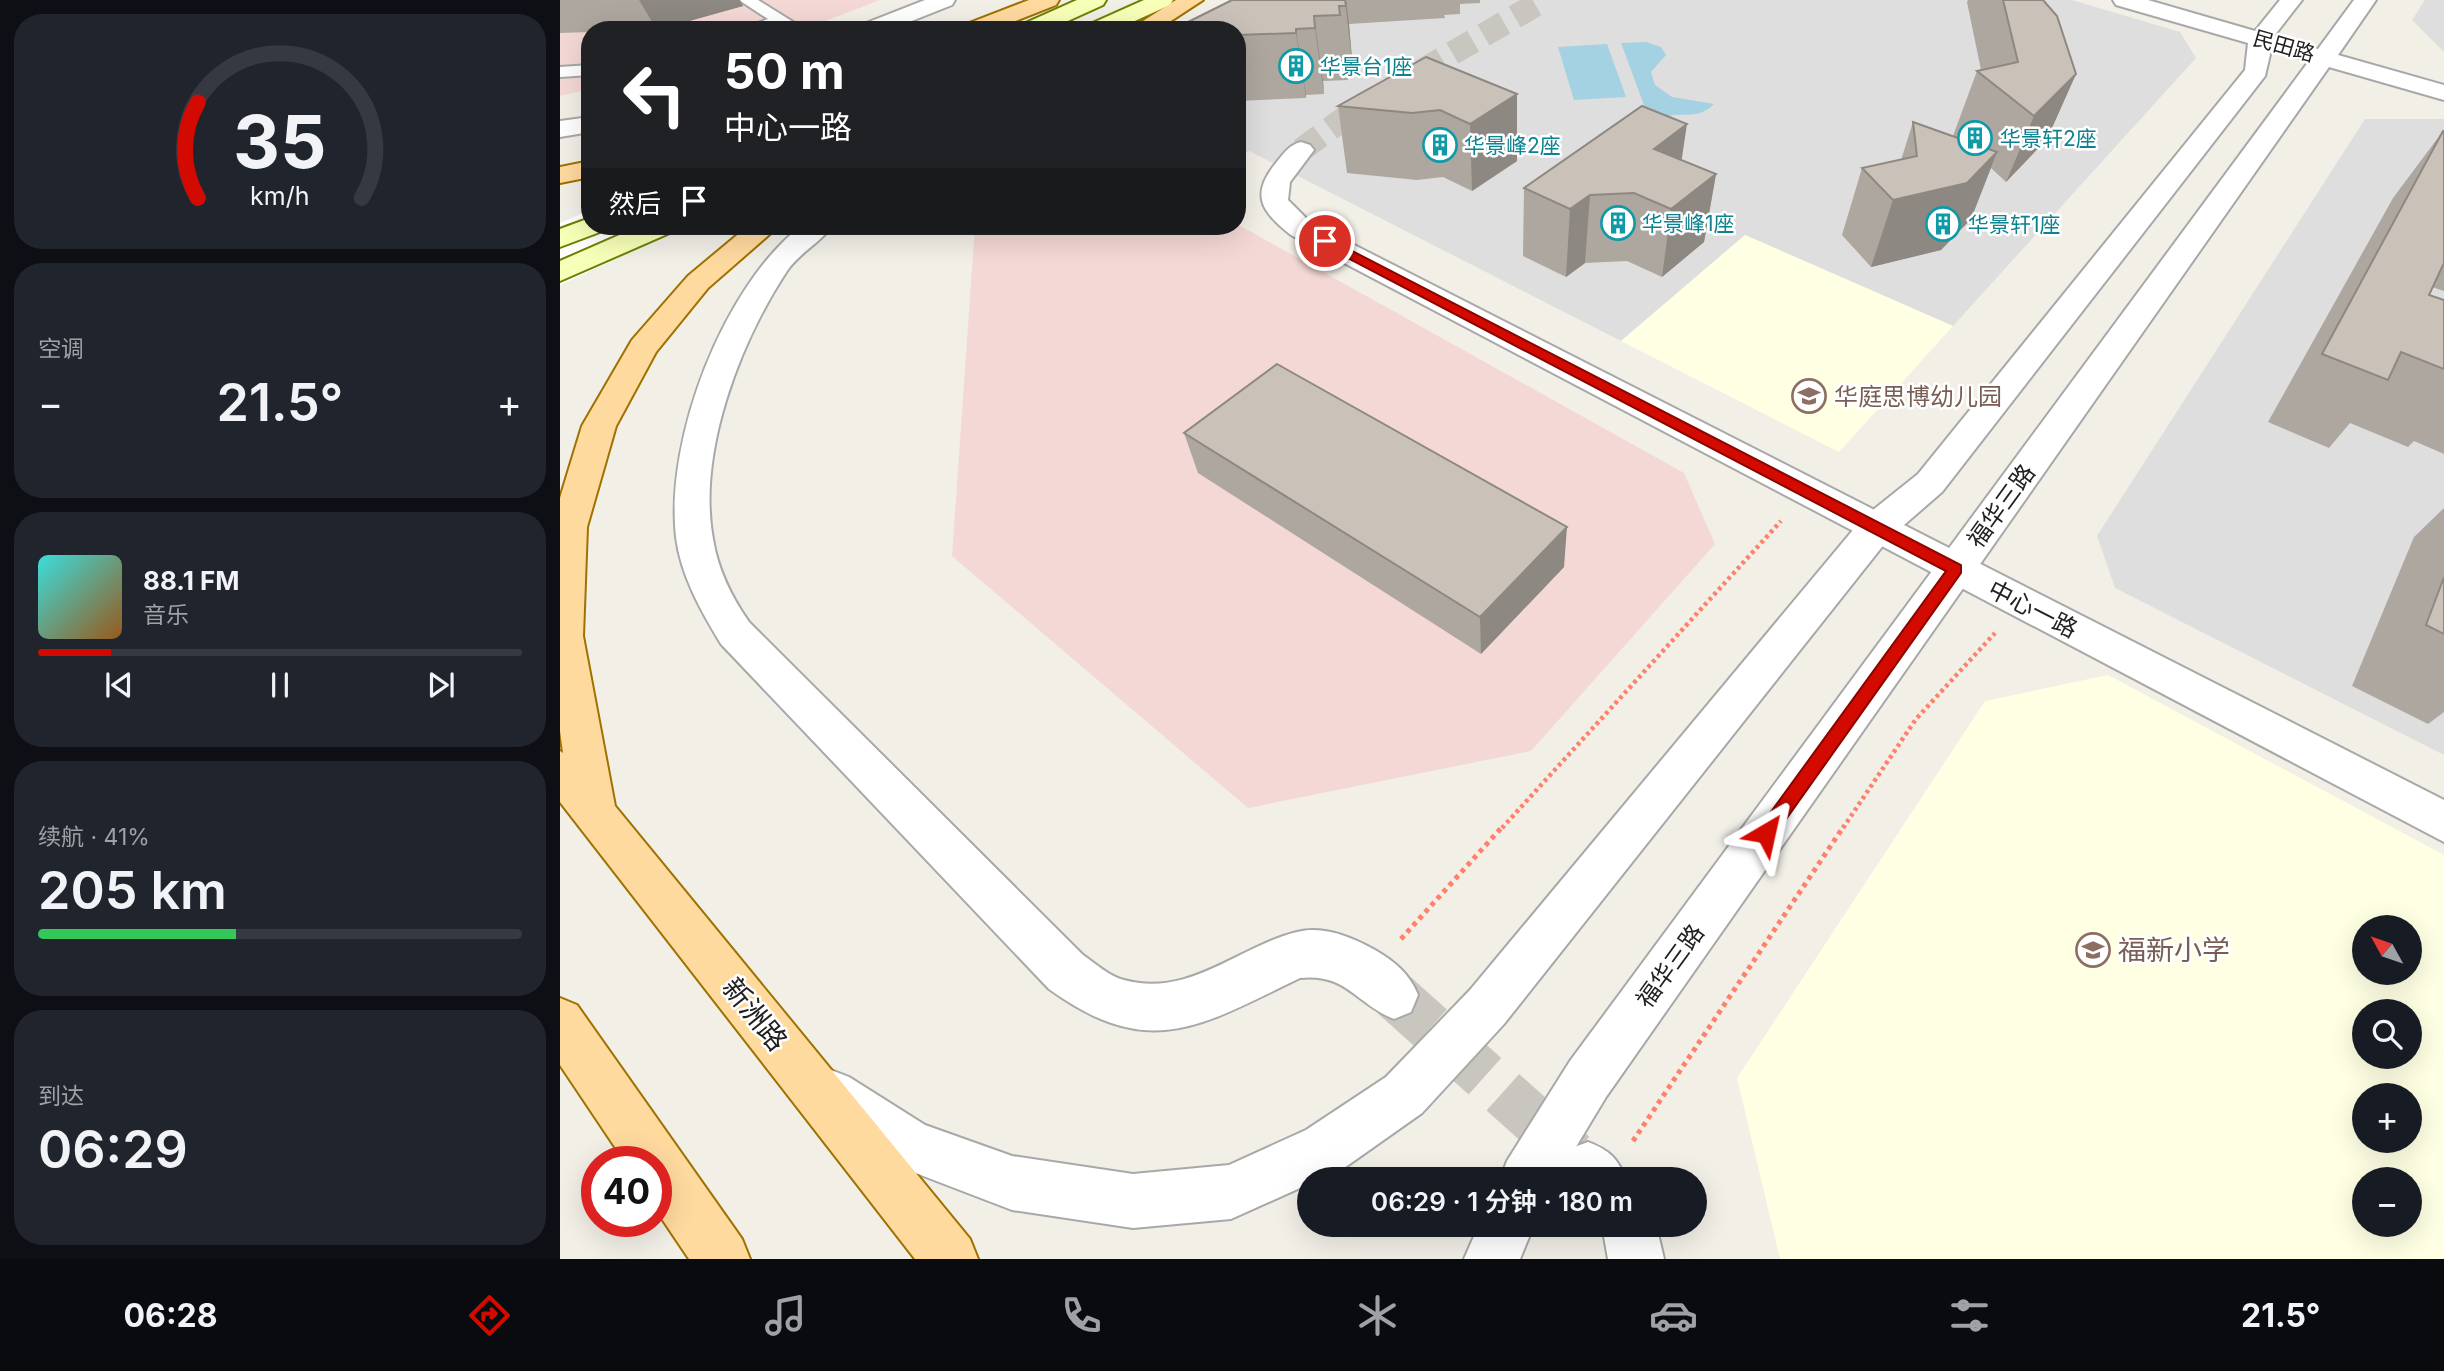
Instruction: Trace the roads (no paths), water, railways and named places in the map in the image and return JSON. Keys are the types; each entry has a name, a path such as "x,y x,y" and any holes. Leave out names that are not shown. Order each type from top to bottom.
{"main road":[{"path":"995,21 1048,0"},
{"path":"1048,21 1095,0"},
{"path":"1116,21 1162,0"},
{"path":"1156,21 1192,0"},
{"path":"560,175 581,171"},
{"path":"560,239 581,230"},
{"path":"560,272 642,235"},
{"path":"596,814 564,636 569,527 599,426 643,347 698,282 754,235"},
{"name":"新洲路","path":"560,770 950,1259"},
{"path":"560,1022 645,1146"},
{"path":"672,1186 722,1259"}],"street":[{"path":"892,21 944,0"},
{"name":"民田路","path":"2124,0 2274,22"},
{"name":"民田路","path":"2179,0 2274,22 2328,51 2444,93"},
{"name":"福华三路","path":"1534,1167 1588,1079 2365,0"},
{"path":"806,1078 910,1146 1012,1183 1133,1201 1231,1192 1325,1149 1404,1095 1487,1007 1876,528 1930,483 2257,71 2274,22"},
{"name":"民田路","path":"2328,51 2444,75"},
{"path":"560,129 581,126"},
{"name":"中心一路","path":"1301,150 1283,169 1274,187 1273,202 1283,216 1301,229 2444,822"},
{"path":"808,235 776,265 735,338 715,392 692,491 694,536 708,591 735,633 1066,972 1104,999 1127,1007 1154,1009 1189,1002 1297,955 1316,951 1333,953 1382,984"},
{"path":"1492,1259 1502,1237"},
{"path":"1631,1237 1636,1259"}],"lane":[{"path":"747,0 782,20"},
{"path":"560,72 581,71"}],"water":[{"path":"1646,42 1661,47 1666,55 1651,72 1655,85 1672,97 1714,104 1700,113 1674,115 1661,120 1637,110 1644,105 1621,43"},
{"path":"1607,44 1626,97 1574,100 1558,47"}],"tunnel":[{"path":"1301,150 1361,106 1544,0"},
{"path":"1394,995 1573,1155"}],"place":[{"name":"华景台1座","path":"1296,66"},
{"name":"华景轩2座","path":"1975,138"},
{"name":"华景峰2座","path":"1440,145"},
{"name":"华景峰1座","path":"1618,223"},
{"name":"华景轩1座","path":"1943,224"},
{"name":"华庭思博幼儿园","path":"1809,396"},
{"name":"福新小学","path":"2093,950"}]}
